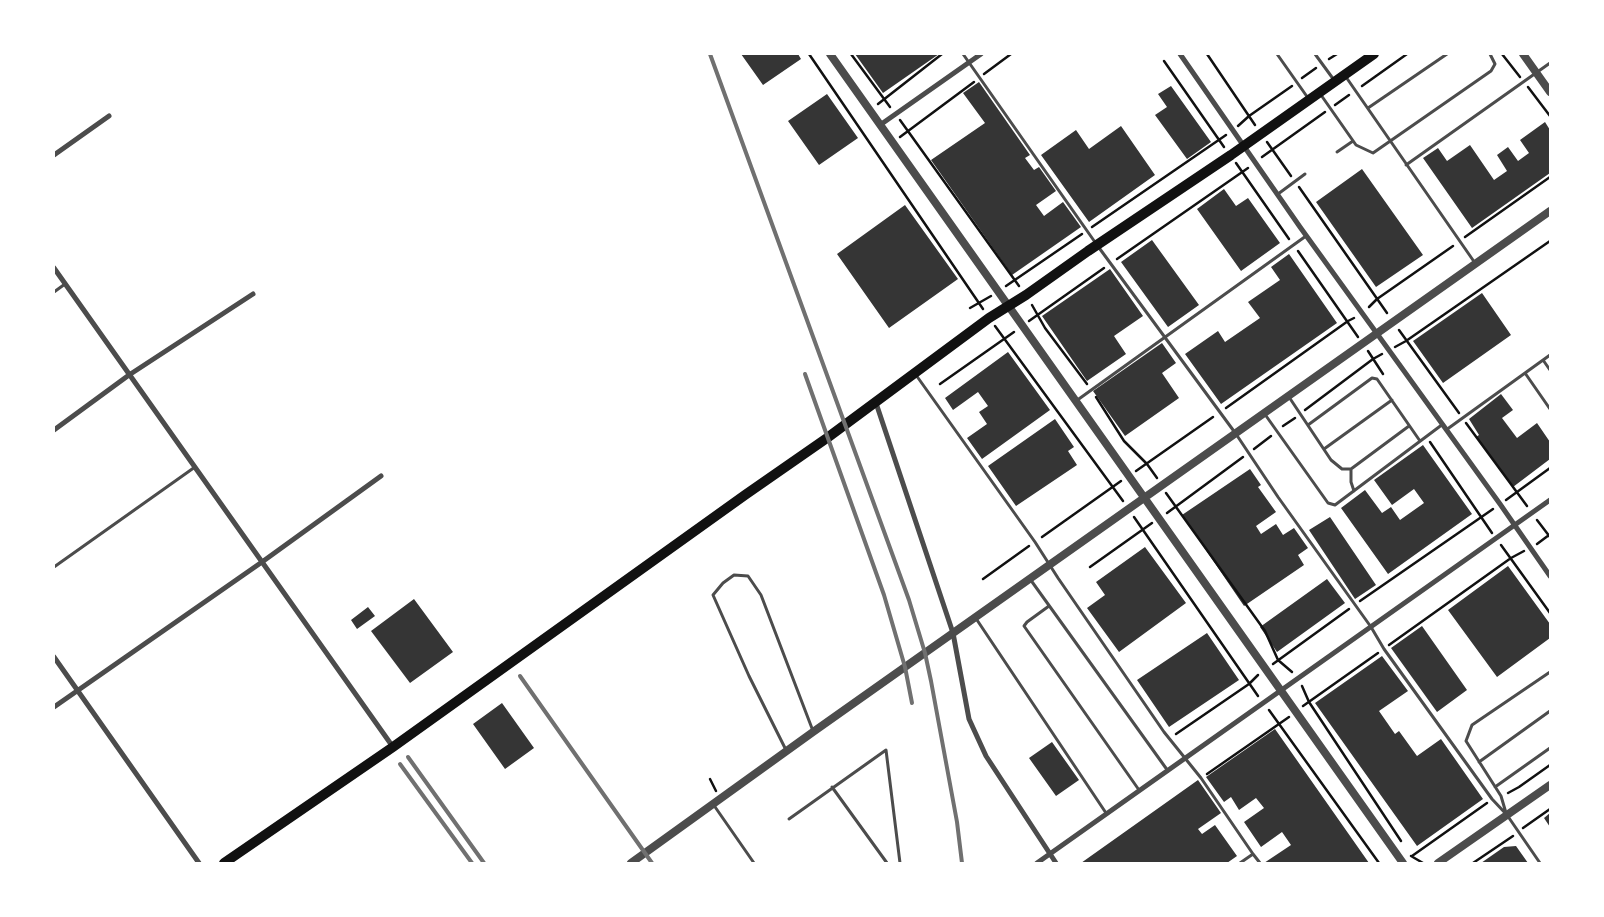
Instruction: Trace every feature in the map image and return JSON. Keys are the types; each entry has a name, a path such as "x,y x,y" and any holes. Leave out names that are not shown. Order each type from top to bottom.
{"main road":[{"path":"224,863 393,747 827,438 989,318 1026,295 1261,134 1335,82 1361,57 1374,54"}],"street":[{"path":"830,54 1403,863"},
{"path":"880,124 981,54"},
{"path":"1180,54 1307,236 1550,576"},
{"path":"1523,54 1550,92"},
{"path":"54,155 109,116"},
{"path":"631,863 1029,578 1050,566 1550,211"},
{"path":"54,268 393,747"},
{"path":"54,430 129,375 253,294"},
{"path":"875,402 953,633 968,719 986,756 1056,863"},
{"path":"54,707 262,562 381,476"},
{"path":"1037,863 1550,500"},
{"path":"54,657 199,863"},
{"path":"1438,863 1550,785"}],"lane":[{"path":"963,54 1086,231 1236,434 1371,627 1384,649 1540,863"},
{"path":"1277,54 1309,100"},
{"path":"1315,54 1335,82"},
{"path":"1368,108 1447,54"},
{"path":"1320,92 1356,145 1373,153 1490,71 1495,64 1490,54"},
{"path":"1406,165 1550,63"},
{"path":"1344,74 1476,264"},
{"path":"1337,152 1353,140"},
{"path":"1278,194 1305,174"},
{"path":"1076,401 1307,236"},
{"path":"54,292 65,284"},
{"path":"1446,430 1550,355"},
{"path":"1543,360 1550,370"},
{"path":"914,372 1035,542 1159,724 1201,778 1260,863"},
{"path":"1525,373 1550,409"},
{"path":"1308,424 1372,378 1377,380 1420,441"},
{"path":"1288,396 1331,460 1342,469 1351,469 1409,426"},
{"path":"1324,449 1392,400"},
{"path":"1264,414 1328,503 1335,505 1442,424"},
{"path":"54,567 195,467"},
{"path":"1351,469 1351,482 1354,491"},
{"path":"786,751 749,676 713,595 723,583 734,575 748,576 761,595 813,732"},
{"path":"1029,578 1168,771"},
{"path":"1050,606 1026,622 1024,626 1140,790"},
{"path":"975,617 1107,814"},
{"path":"1507,816 1501,796 1466,741 1472,725 1550,672"},
{"path":"1479,762 1550,711"},
{"path":"1495,787 1550,748"},
{"path":"789,819 886,750 900,863"},
{"path":"832,787 886,863"},
{"path":"713,803 754,863"},
{"path":"1240,863 1253,854"}],"path":[{"path":"809,54 989,318 1129,509 1248,684 1379,863"},
{"path":"851,54 1026,295 1039,314 1045,328 1091,390 1124,441 1147,464 1162,486"},
{"path":"854,121 942,54"},
{"path":"893,142 1011,54"},
{"path":"1201,778 1511,558 1550,536 1406,341 1207,54"},
{"path":"970,308 998,292 1234,130 1249,116 1337,54"},
{"path":"940,384 1406,54"},
{"path":"984,578 1348,321 1363,314 1377,299 1550,177"},
{"path":"1090,567 1142,529 1160,519 1373,359 1406,341 1550,241"},
{"path":"1501,796 1519,787 1550,765"},
{"path":"1403,863 1492,799"}],"building":[{"path":"741,54 798,54 801,59 763,85"},
{"path":"855,54 939,54 883,93"},
{"path":"979,82 1030,155 1025,158 1034,170 1039,167 1056,191 1036,205 1044,216 1063,202 1081,227 1012,275 931,160 985,123 963,93"},
{"path":"1171,86 1211,142 1187,159 1155,115 1167,107 1158,94"},
{"path":"827,94 858,138 819,165 788,121"},
{"path":"1545,122 1550,130 1550,173 1472,228 1423,158 1438,148 1447,161 1470,145 1494,180 1507,171 1497,155 1508,147 1518,161 1529,153 1520,140"},
{"path":"1121,126 1155,175 1089,222 1041,155 1076,130 1089,149"},
{"path":"1362,169 1423,255 1376,287 1316,202"},
{"path":"1224,189 1236,206 1248,198 1280,243 1241,271 1197,209"},
{"path":"905,205 958,279 889,328 837,254"},
{"path":"1152,240 1199,305 1168,327 1121,262"},
{"path":"1289,254 1337,323 1221,404 1185,354 1218,331 1225,342 1260,318 1248,302 1280,280 1271,267"},
{"path":"1110,269 1143,316 1114,336 1126,354 1087,381 1042,316"},
{"path":"1482,293 1511,335 1443,383 1413,341"},
{"path":"1162,343 1176,363 1162,373 1179,398 1125,436 1093,391"},
{"path":"1008,352 1050,410 982,459 967,438 987,424 979,412 988,406 978,392 953,410 945,398"},
{"path":"1501,394 1513,410 1502,418 1517,438 1537,423 1550,442 1550,459 1513,487 1476,437 1479,435 1469,419"},
{"path":"1055,419 1074,447 1068,451 1077,465 1016,506 988,466"},
{"path":"1423,445 1472,514 1388,574 1341,508 1365,490 1382,513 1391,507 1400,520 1424,503 1414,489 1392,505 1374,480"},
{"path":"1250,469 1261,485 1258,487 1276,512 1256,526 1261,534 1276,524 1283,535 1294,528 1308,548 1298,555 1304,565 1244,606 1182,515"},
{"path":"1330,517 1376,585 1355,599 1309,530"},
{"path":"1145,547 1186,603 1119,652 1087,608 1105,595 1096,582"},
{"path":"1508,566 1550,624 1550,638 1497,677 1448,610"},
{"path":"1327,579 1345,603 1277,652 1260,627"},
{"path":"414,599 453,652 410,683 371,631"},
{"path":"368,607 375,616 357,629 351,620"},
{"path":"1422,626 1467,690 1437,712 1391,648"},
{"path":"1207,633 1239,680 1169,727 1137,680"},
{"path":"1382,656 1408,691 1379,711 1395,734 1399,731 1417,756 1441,739 1483,799 1417,846 1315,703"},
{"path":"502,703 534,748 505,769 473,724"},
{"path":"1275,729 1369,863 1264,863 1291,845 1282,832 1261,847 1244,822 1264,808 1256,798 1239,810 1231,797 1224,802 1206,777"},
{"path":"1052,742 1079,780 1056,796 1029,758"},
{"path":"1198,780 1221,813 1198,829 1202,834 1215,825 1237,856 1227,863 1081,863"},
{"path":"1550,813 1550,827 1544,818"},
{"path":"1516,846 1528,863 1481,863 1504,847"}],"railway":[{"path":"710,54 909,600 925,653 931,681 957,822 962,863"},
{"path":"805,374 884,595 905,667 912,703"},
{"path":"520,676 652,863"},
{"path":"408,757 484,863"},
{"path":"400,764 472,863"}]}
